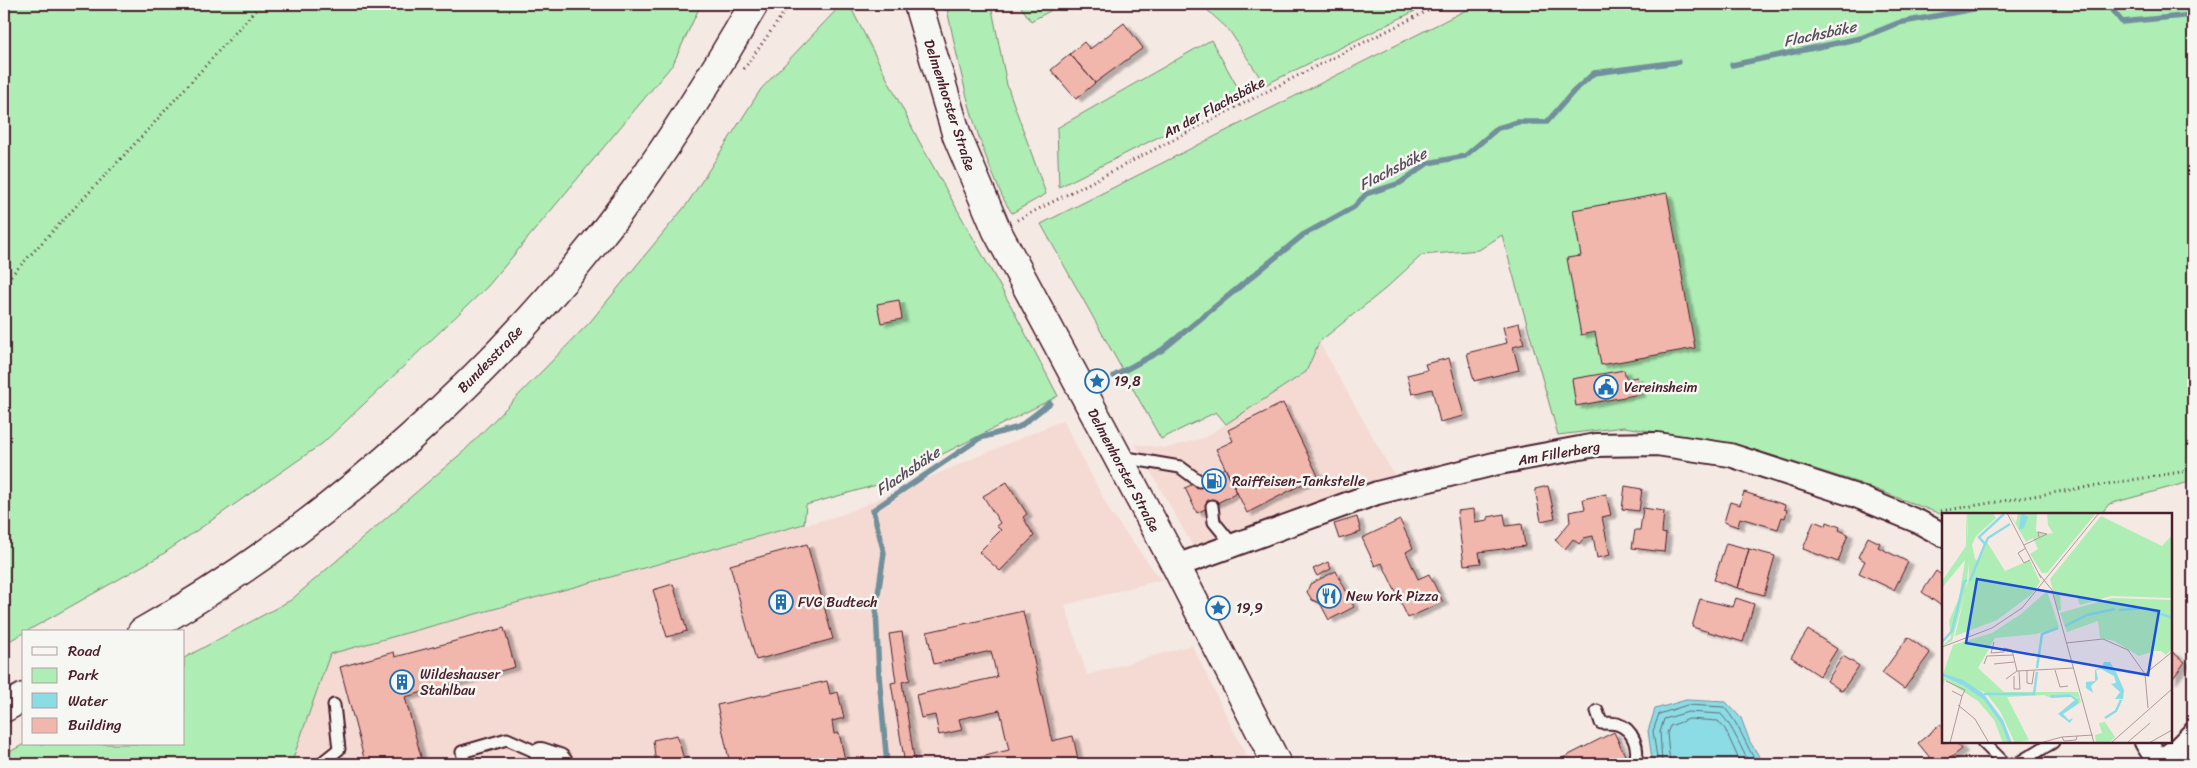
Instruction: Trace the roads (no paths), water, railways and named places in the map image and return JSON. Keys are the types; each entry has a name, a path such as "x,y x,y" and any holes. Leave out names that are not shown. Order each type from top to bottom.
{"main road":[{"name":"Bundesstraße","path":"145,630 223,581 337,498 392,453 495,355 549,296 634,193 713,75 754,4"},
{"name":"Delmenhorster Straße","path":"918,4 957,136 997,231 1176,566 1277,764"},
{"path":"4,708 22,698"}],"street":[{"name":"Am Fillerberg","path":"1176,566 1232,544 1377,493 1494,464 1596,445 1657,444 1730,455 1856,496 1919,522 1942,534"},
{"path":"2147,743 2160,763 2193,734"},
{"path":"541,754 559,760 562,764"}],"lane":[{"path":"1117,456 1180,468 1199,481"},
{"path":"1212,506 1214,522 1232,544"},
{"path":"324,764 324,761 339,749 334,705"},
{"path":"1597,711 1601,723 1616,724 1626,728 1632,734 1636,746 1637,759 1634,764"},
{"path":"464,764 462,752 507,739 541,754"},
{"path":"1984,743 2005,764"},
{"path":"2016,764 2051,743"}],"water":[{"path":"1686,700 1726,702 1741,718 1750,742 1764,764 1650,764 1652,759 1648,731 1655,709"}],"waterway":[{"name":"Flachsbäke","path":"1732,65 1861,38 1898,23 2000,4"},
{"name":"Flachsbäke","path":"2096,4 2111,8 2122,22 2193,15"},
{"name":"Flachsbäke","path":"1114,376 1162,350 1303,235 1354,207 1366,194 1400,183 1428,163 1465,156 1498,128 1518,122 1547,122 1573,92 1594,73 1678,62"},
{"name":"Flachsbäke","path":"887,764 879,676 876,608 884,553 873,510 980,438 1019,427 1050,403"}],"place":[{"name":"19,8","path":"1097,381"},
{"name":"Vereinsheim","path":"1606,387"},
{"name":"Raiffeisen-Tankstelle","path":"1214,481"},
{"name":"New York Pizza","path":"1329,596"},
{"name":"FVG Budtech","path":"781,602"},
{"name":"19,9","path":"1218,608"},
{"name":"Wildeshauser Stahlbau","path":"402,682"}]}
